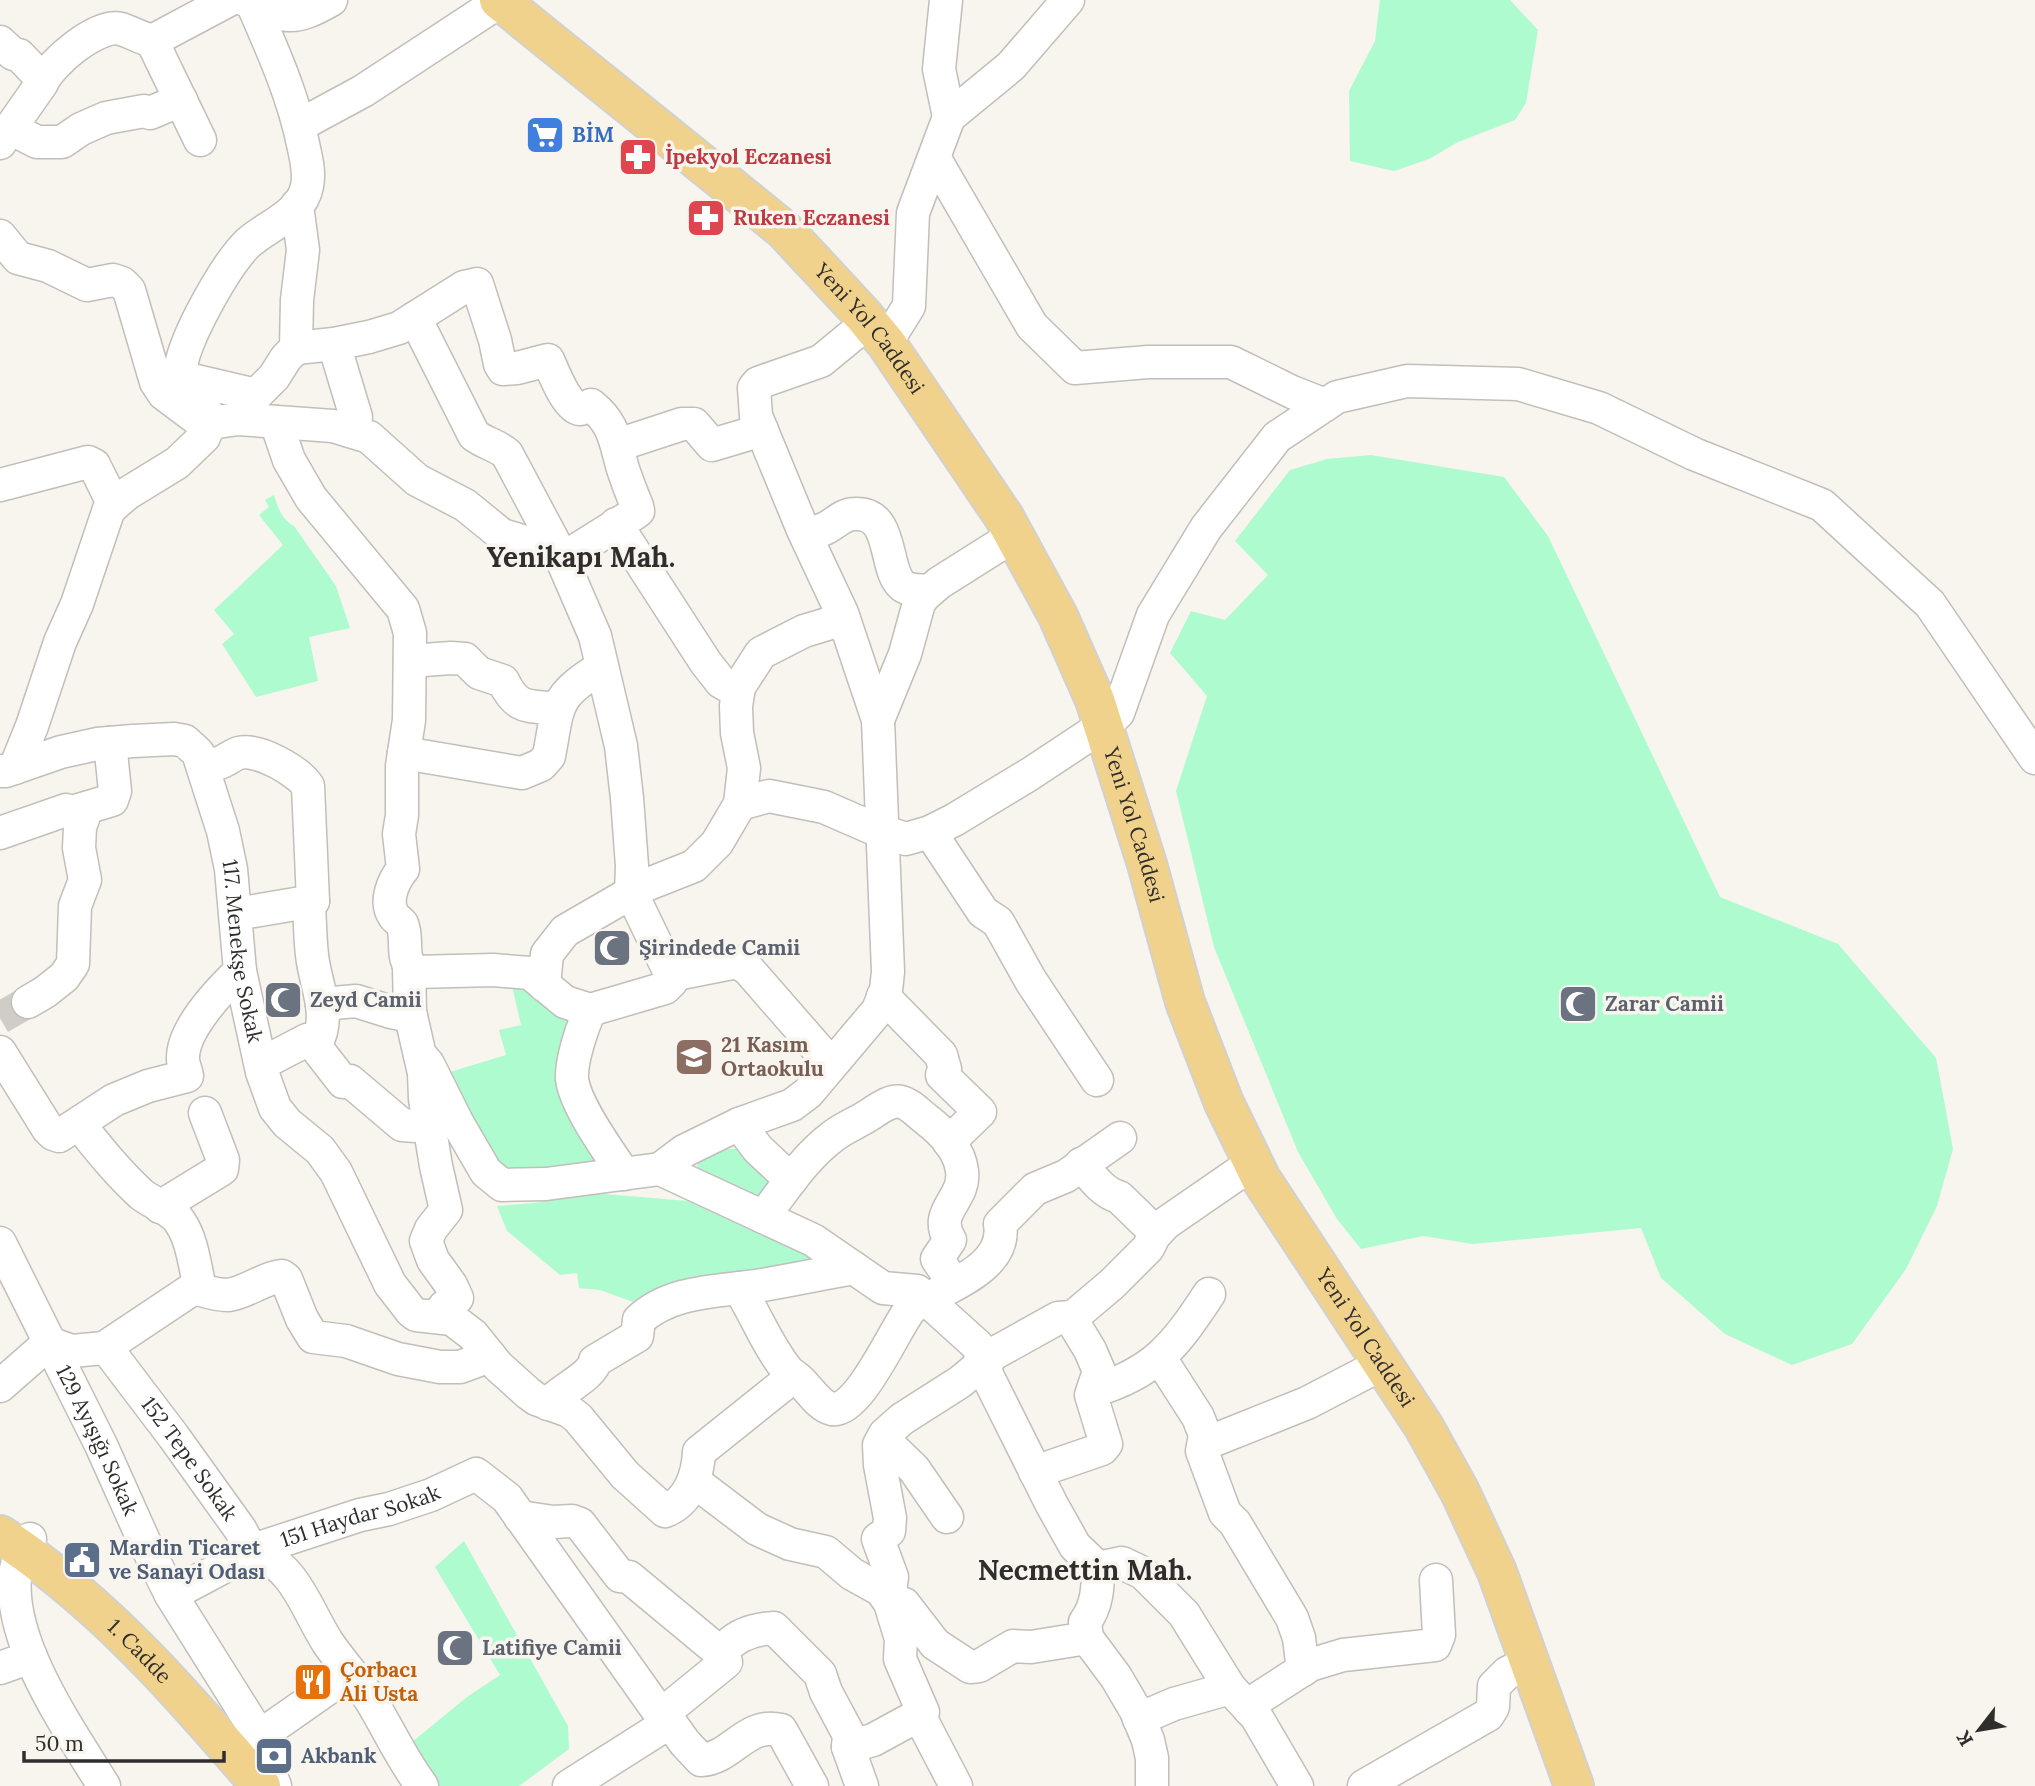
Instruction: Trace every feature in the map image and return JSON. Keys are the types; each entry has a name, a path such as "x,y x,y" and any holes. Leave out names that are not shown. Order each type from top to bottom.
{"main road":[{"name":"Yeni Yol Caddesi","path":"502,3 655,105 766,198 879,334 986,487 1058,616 1095,700 1111,719 1158,833 1187,944 1203,992 1257,1124 1308,1215 1438,1417 1477,1486 1524,1594 1594,1786"},
{"name":"Yeni Yol Caddesi","path":"879,334 933,371 997,466 1049,558 1107,677 1111,719 1147,864 1185,1002 1224,1103 1253,1163 1384,1363 1460,1492 1488,1550 1574,1786"},
{"name":"1. Cadde","path":"18,1542 143,1655 261,1786"}],"street":[{"path":"152,41 242,1 292,17 331,0"},
{"path":"420,1055 428,1064 486,1172 497,1181 508,1185 546,1184 660,1169 684,1151 739,1124 792,1105 807,1093 878,1010 888,972 878,720 843,616 756,415 754,388 758,383 821,361 879,334 909,306 913,214 948,117 939,69 946,0"},
{"path":"948,117 1011,66 1068,0"},
{"path":"7,769 32,726 60,642 77,604 108,509 128,493 177,463 204,438 208,427 203,398 181,366 195,327 236,257 247,244 292,212 307,187 308,169 300,125 270,43 242,1"},
{"path":"300,125 363,91 502,3"},
{"path":"181,100 150,113 144,111 106,118 81,129 62,142 37,142 6,136 46,74 90,36 120,29 152,41 181,100 200,140"},
{"path":"0,42 13,54 19,55 43,80"},
{"path":"934,159 1031,326 1075,368 1148,362 1231,362 1325,405"},
{"path":"296,348 297,300 303,250 297,205"},
{"path":"0,236 18,258 12,267"},
{"path":"12,267 48,266 87,285 113,280 122,283 129,290 156,383 164,394 208,427"},
{"path":"188,379 256,395 296,348 334,344 399,328 464,287 477,284 503,369 548,360 571,404 579,409 591,405 607,419 618,445 638,511 559,552 502,536 465,505 417,480 369,437 333,426 238,419 217,422 208,427"},
{"path":"409,967 415,972 493,970 530,973 565,1002 590,1010 666,988 671,982 671,975 631,892 628,812 621,746 595,636 559,552 506,454 474,435 415,318"},
{"path":"334,344 356,416 350,431"},
{"path":"740,804 769,796 824,807 906,839 930,832 1030,774 1111,719 1153,615 1206,528 1277,437 1336,397 1408,381 1518,384 1599,408 1695,454 1822,505 1930,604 2035,758"},
{"path":"276,422 289,460 311,498 403,609 410,633 410,720 404,753 399,835 403,869 396,877 390,892 392,914 402,924 409,967 411,1016 446,1210 431,1229 426,1241 433,1259 457,1298 437,1316"},
{"path":"618,445 682,424 694,424 712,445 762,430"},
{"path":"0,485 88,462 94,465 114,505"},
{"path":"806,535 826,528 842,517 856,513 867,517 884,536 895,575 901,585 912,590 929,592"},
{"path":"616,524 706,663 721,682 738,692"},
{"path":"878,720 905,654 919,603 939,583 1015,535"},
{"path":"544,985 547,954 565,931 631,892 694,866 717,842 740,804 744,768 737,733 738,692 761,653 804,631 843,616"},
{"path":"410,661 451,657 465,659 479,673 503,681 518,703 529,708 557,709"},
{"path":"404,753 497,770 522,773 531,771 549,756 557,709 566,693 602,667"},
{"path":"7,769 61,752 110,743 174,739 185,741 198,753 202,764 219,763 239,753 251,752 304,780 308,786 313,901 309,905 312,957 324,1012 315,1046"},
{"path":"0,833 66,810 72,812 112,800 115,791 110,743"},
{"name":"117. Menekşe Sokak","path":"202,764 231,869 240,971 268,1094 275,1108 320,1150 336,1172 390,1283 416,1315 452,1319 467,1330 498,1366 528,1393 569,1411 578,1418 625,1475 666,1511 676,1506 695,1482"},
{"path":"28,1002 64,976 73,964 75,906 85,880 79,848 80,827 87,808"},
{"path":"930,832 983,912 998,922 1031,981 1097,1080"},
{"path":"236,914 313,901"},
{"path":"671,975 737,962 748,969 830,1063"},
{"path":"0,1052 9,1087 53,1135 59,1136 114,1100 148,1086 187,1076 183,1060 185,1046 196,1024 225,985 240,971"},
{"path":"883,996 941,1055 945,1069 943,1075 980,1112 949,1142"},
{"path":"322,1004 356,1001 411,1016"},
{"path":"590,1010 582,1028 572,1080 586,1113 624,1174"},
{"path":"261,1064 307,1040 315,1046 343,1082 350,1081 402,1125 430,1127"},
{"path":"763,1217 797,1168 831,1137 888,1102 902,1102 933,1125 949,1142 959,1158 962,1172 962,1188 945,1216 943,1225 950,1240 937,1259 948,1276 939,1293"},
{"path":"160,1207 222,1169 223,1160 205,1113"},
{"path":"0,1386 49,1343 72,1351 104,1348 194,1287 198,1279 190,1242 182,1223 175,1215 144,1197 116,1171 79,1124"},
{"path":"739,1124 758,1149 791,1180"},
{"path":"739,1288 758,1320 764,1337 794,1376 820,1402 834,1409 842,1408 870,1378 915,1304 939,1293 988,1261 999,1240 1000,1224 1018,1203 1035,1189 1054,1182 1120,1138"},
{"path":"889,1600 892,1577 878,1539 888,1531 890,1518 880,1465 879,1445 883,1439 902,1419 960,1382 995,1353 1058,1318 1073,1317 1112,1284 1148,1248 1156,1233 1166,1223 1253,1163"},
{"path":"1081,1164 1098,1184 1119,1197 1156,1233"},
{"path":"660,1169 813,1240 883,1288 939,1293 978,1346 982,1363 1035,1472 1075,1546 1098,1569 1098,1590 1091,1614 1085,1622 1087,1638 1116,1677 1139,1719 1152,1758 1152,1786"},
{"name":"129 Ayışığı Sokak","path":"0,1243 11,1289 49,1343 101,1445 171,1595 252,1724 275,1786"},
{"path":"548,1404 557,1393 590,1372 596,1361 637,1336 639,1320 654,1309 688,1295 854,1268"},
{"path":"194,1287 213,1293 232,1294 282,1276 286,1279 302,1319 313,1337 346,1341 398,1359 440,1367 460,1367 490,1356"},
{"path":"1093,1391 1130,1378 1151,1366 1193,1319 1209,1294"},
{"path":"1035,1472 1102,1449 1106,1444 1091,1395 1099,1371 1070,1317"},
{"name":"152 Tepe Sokak","path":"104,1348 135,1384 174,1437 252,1551 270,1557 298,1586 327,1642 369,1699 403,1760 422,1786"},
{"path":"1160,1357 1198,1418 1205,1435 1202,1451 1225,1513 1235,1523 1292,1618 1299,1638 1303,1670"},
{"path":"1205,1442 1307,1402 1384,1363"},
{"path":"794,1376 699,1452 695,1482 757,1530 790,1544 834,1556 852,1574 881,1590 889,1600 901,1639 900,1659 923,1712 873,1740 848,1747"},
{"path":"883,1439 914,1469 947,1517"},
{"name":"151 Haydar Sokak","path":"171,1595 252,1551 430,1495 476,1474 507,1498 520,1517"},
{"path":"520,1517 580,1524 620,1576 629,1577 717,1650 723,1651"},
{"path":"520,1517 666,1718 702,1760 719,1754 762,1728 780,1730 812,1786"},
{"path":"18,1542 16,1606 27,1647 51,1699 104,1786"},
{"path":"1098,1569 1122,1563 1143,1573 1184,1614 1240,1699 1256,1716 1297,1786"},
{"path":"1139,1719 1174,1704 1259,1698 1303,1670 1343,1655 1435,1645 1439,1635 1436,1580"},
{"path":"889,1600 904,1604 935,1644 970,1667 979,1666 1013,1646 1031,1647 1087,1638"},
{"path":"723,1651 731,1641 755,1631 774,1628 820,1674 826,1692 849,1735 848,1747 862,1786"},
{"path":"569,1786 666,1718 726,1662 723,1651"},
{"path":"0,1668 31,1657"},
{"path":"1364,1786 1488,1715 1493,1707 1494,1685 1517,1668"},
{"path":"257,1738 350,1673"},
{"path":"919,1715 956,1786"}],"green space":[{"path":"1380,0 1510,0 1538,30 1526,103 1515,120 1458,142 1429,159 1394,171 1350,161 1349,91 1375,41"},
{"path":"1371,455 1504,477 1548,536 1720,897 1838,944 1936,1058 1953,1149 1937,1206 1906,1269 1852,1344 1792,1365 1725,1334 1661,1278 1641,1228 1473,1244 1423,1236 1361,1249 1337,1219 1298,1152 1214,947 1176,791 1207,696 1170,653 1191,611 1225,620 1268,575 1235,541 1290,470 1327,459"},
{"path":"274,495 283,517 294,526 336,586 350,628 309,637 318,681 256,697 222,644 234,634 214,610 283,545 259,515 269,507 265,500"},
{"path":"511,982 577,1015 568,1071 610,1165 516,1170 500,1165 440,1075 506,1055 499,1030 521,1025"},
{"path":"753,1149 785,1186 765,1206 697,1170 703,1156 710,1152"},
{"path":"593,1193 688,1201 785,1246 828,1261 636,1303 600,1290 579,1288 577,1273 560,1275 507,1231 497,1206"},
{"path":"464,1541 568,1726 569,1749 519,1786 435,1786 406,1747 467,1697 500,1675 435,1567"}],"tunnel":[{"path":"0,1018 28,1002"}],"place":[{"name":"BİM","path":"545,135"},
{"name":"İpekyol Eczanesi","path":"638,157"},
{"name":"Ruken Eczanesi","path":"706,218"},
{"name":"Şirindede Camii","path":"612,948"},
{"name":"Zeyd Camii","path":"283,1000"},
{"name":"Zarar Camii","path":"1578,1004"},
{"name":"21 Kasım Ortaokulu","path":"694,1057"},
{"name":"Mardin Ticaret ve Sanayi Odası","path":"82,1560"},
{"name":"Latifiye Camii","path":"455,1648"},
{"name":"Çorbacı Ali Usta","path":"313,1682"},
{"name":"Akbank","path":"274,1756"}],"district":[{"name":"Yenikapı Mah.","path":"581,557"},
{"name":"Necmettin Mah.","path":"1085,1570"}]}
